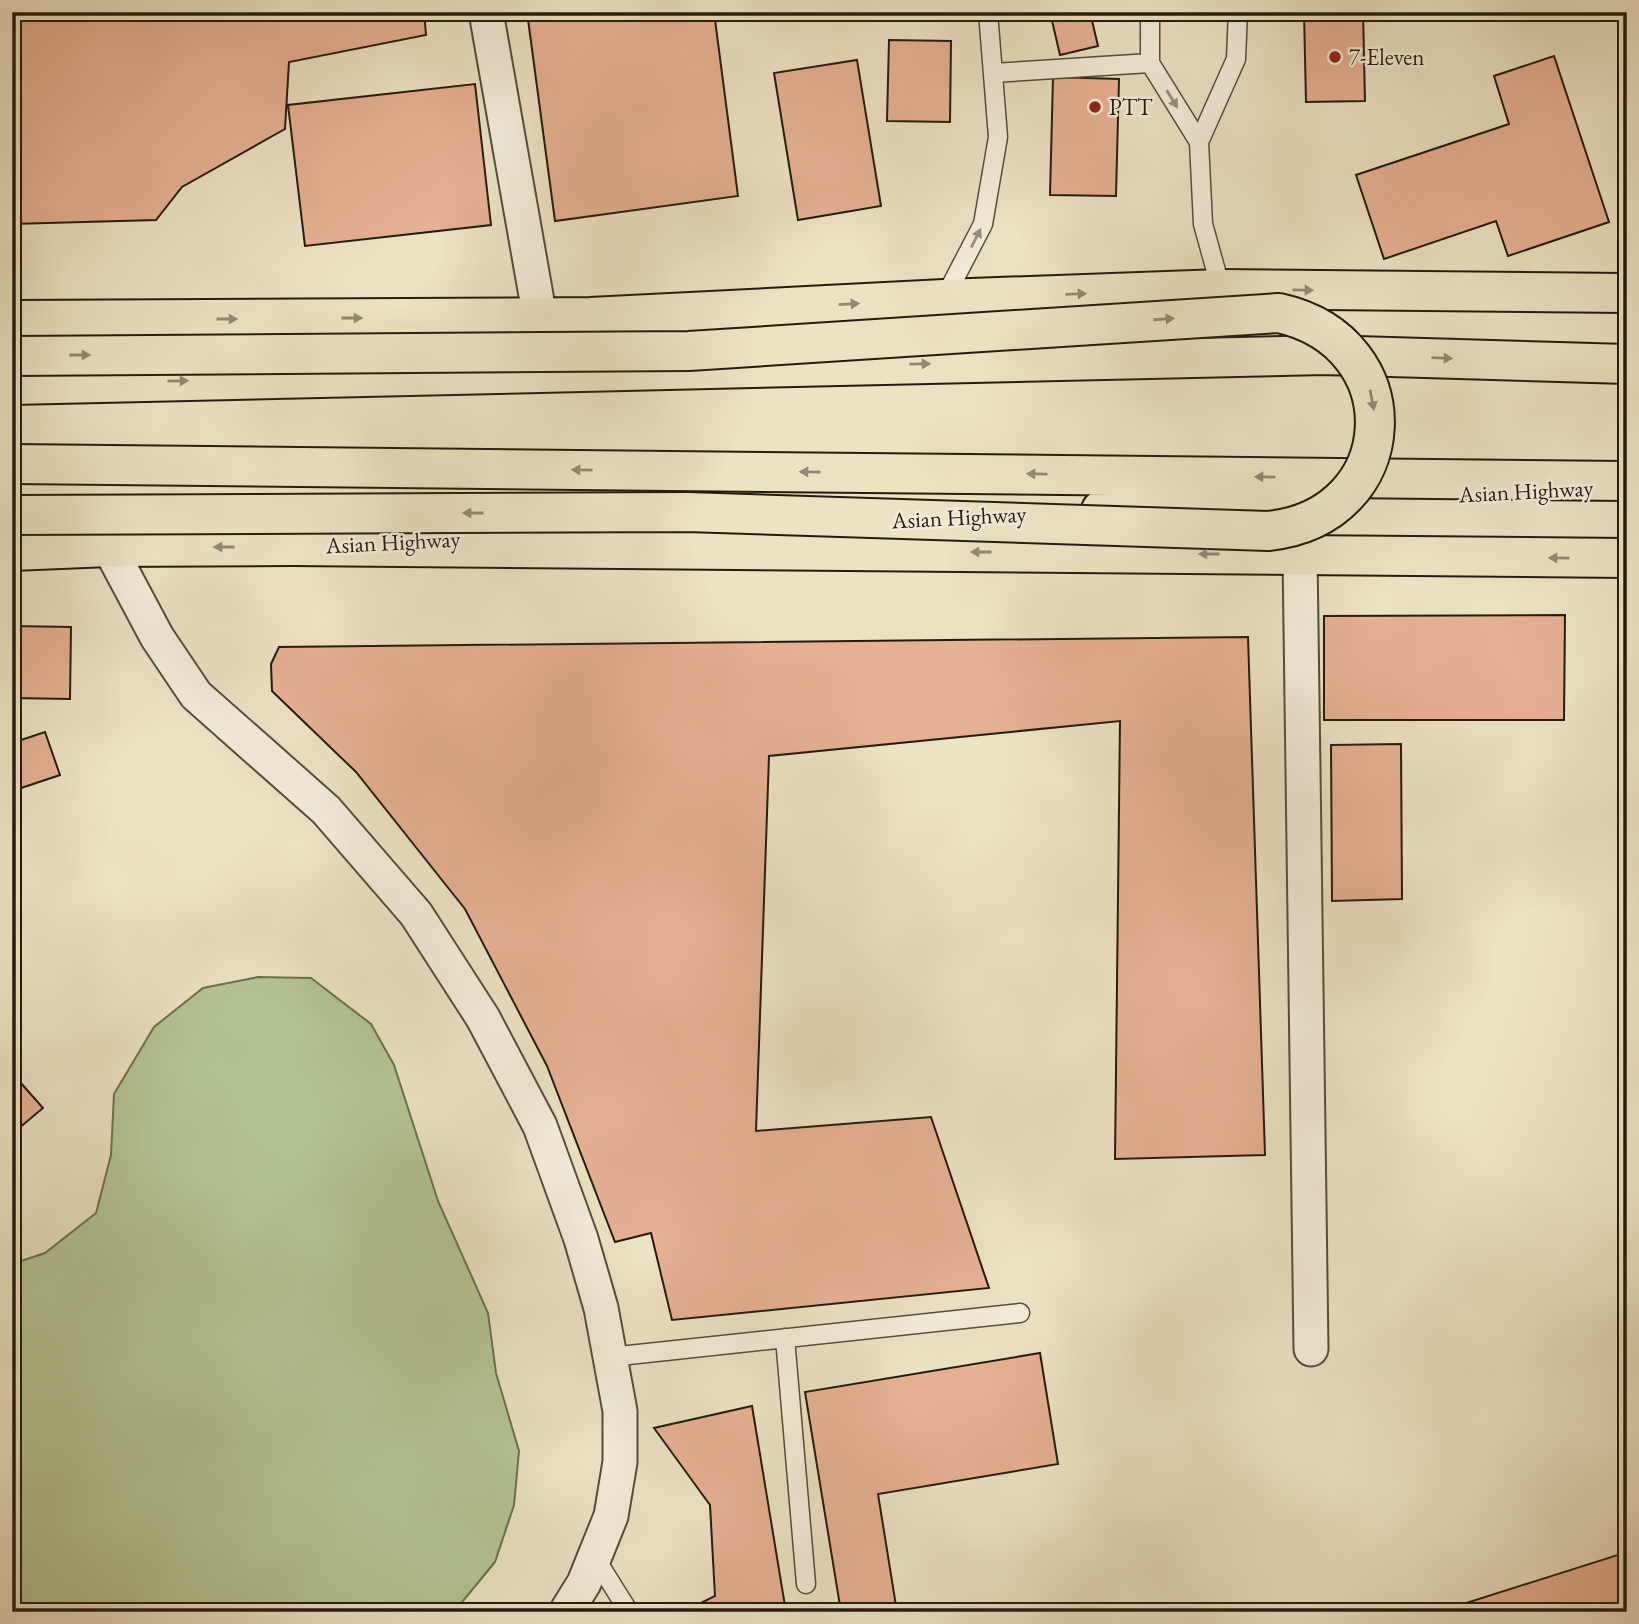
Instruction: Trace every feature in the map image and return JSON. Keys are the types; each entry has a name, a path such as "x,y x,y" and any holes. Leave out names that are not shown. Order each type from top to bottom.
{"highway":[{"path":"12,320 590,317 944,299 1221,289 1627,293"},
{"path":"12,356 689,351 1279,313 1301,318 1340,340 1366,376 1376,420 1368,462 1345,498 1310,522 1268,531 687,512 12,515"},
{"path":"590,317 1325,355 1627,364"},
{"path":"12,385 1325,355"},
{"path":"12,464 1627,481"},
{"name":"Asian Highway","path":"292,547 1627,487"},
{"name":"Asian Highway","path":"12,551 109,547 292,547 1627,558"}],"street":[{"path":"486,12 540,318"},
{"path":"109,547 158,638 195,695 326,810 416,914 482,1018 540,1126 581,1239 601,1308 620,1411 620,1462 611,1516 584,1583 566,1612"},
{"path":"1300,555 1311,1349"}],"lane":[{"path":"944,299 983,224 998,137 988,12"},
{"path":"1150,12 1150,63 1199,142"},
{"path":"1221,289 1203,224 1199,142 1236,59 1238,12"},
{"path":"993,73 1150,63"},
{"path":"610,1357 1020,1313"},
{"path":"785,1338 806,1584"},
{"path":"594,1556 629,1612"}],"green space":[{"path":"258,977 311,978 371,1024 394,1065 438,1201 488,1313 496,1373 519,1451 514,1505 495,1562 454,1612 12,1612 12,1264 45,1253 96,1213 111,1155 114,1094 154,1027 203,988"}],"building":[{"path":"12,12 424,12 426,35 289,62 285,129 182,187 156,220 12,224"},
{"path":"527,12 714,12 738,196 555,221"},
{"path":"1050,12 1090,12 1098,46 1060,55"},
{"name":"7-Eleven","path":"1304,12 1363,12 1365,101 1306,102"},
{"path":"889,40 951,41 950,122 887,121"},
{"path":"1554,56 1609,222 1508,256 1496,221 1384,259 1356,175 1509,124 1494,76"},
{"path":"857,60 881,206 798,220 774,73"},
{"path":"1053,77 1119,79 1116,196 1050,195"},
{"path":"475,84 491,225 305,246 288,105"},
{"path":"1565,615 1564,720 1324,720 1324,616"},
{"path":"12,626 71,627 70,699 12,698"},
{"path":"1248,637 1265,1155 1115,1159 1120,721 769,756 756,1131 931,1117 989,1288 672,1320 651,1233 615,1242 547,1066 465,909 356,772 272,691 271,664 279,647"},
{"path":"45,732 60,775 12,791 12,743"},
{"path":"1401,744 1402,899 1332,901 1331,745"},
{"path":"12,1073 43,1108 12,1134"},
{"path":"1040,1353 1058,1464 878,1494 897,1612 841,1612 805,1392"},
{"path":"752,1406 786,1612 683,1612 715,1596 710,1505 654,1428"},
{"path":"1627,1552 1627,1612 1438,1612"}],"place":[{"name":"7-Eleven","path":"1335,57"},
{"name":"PTT","path":"1095,107"}]}
